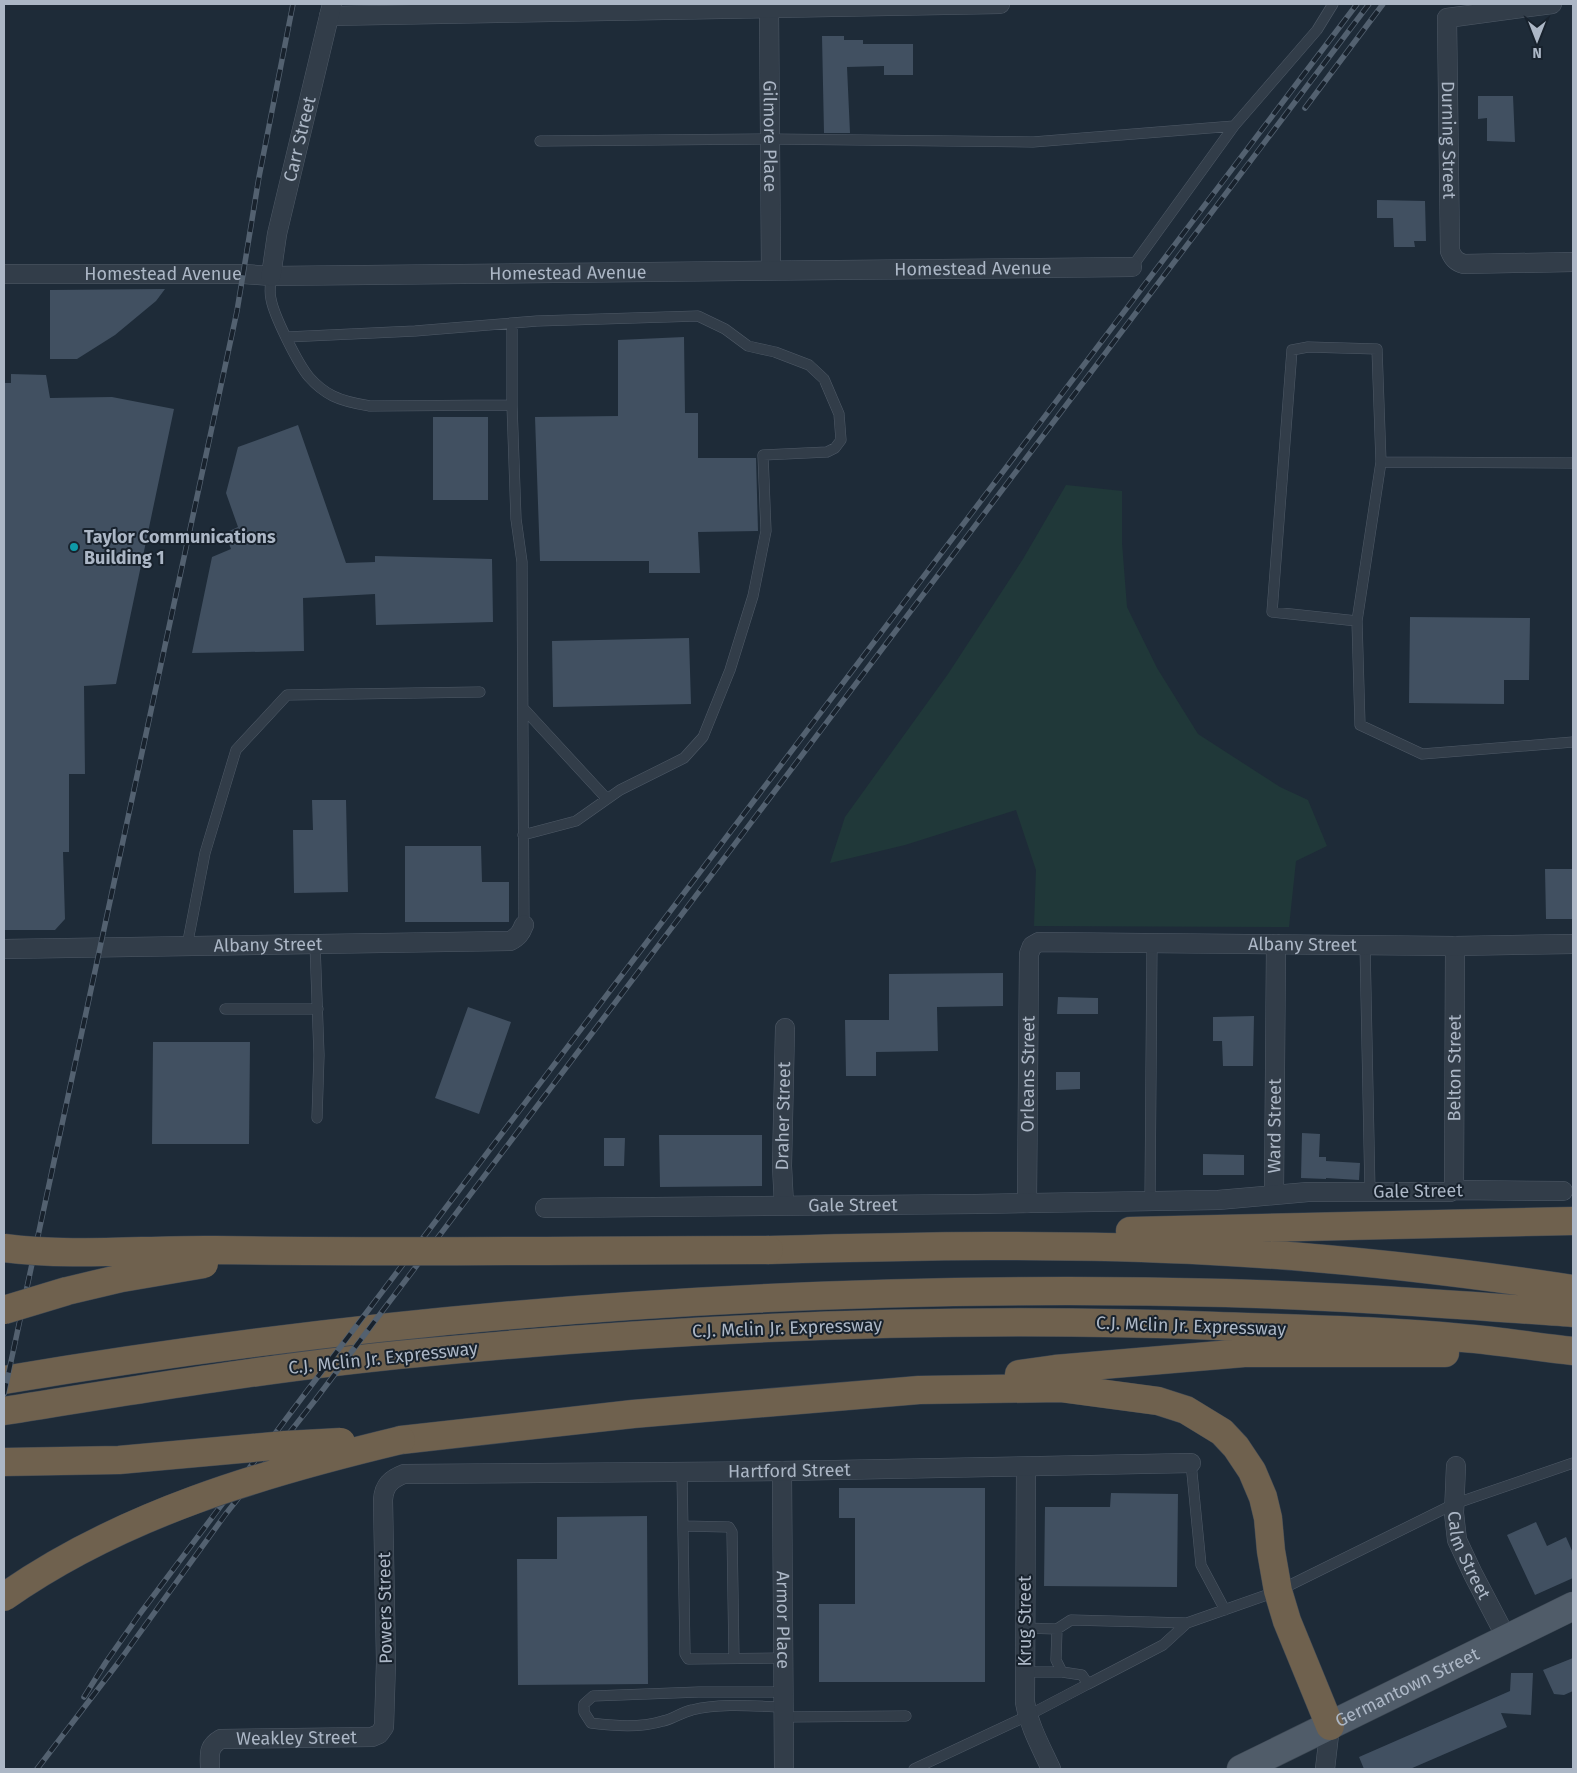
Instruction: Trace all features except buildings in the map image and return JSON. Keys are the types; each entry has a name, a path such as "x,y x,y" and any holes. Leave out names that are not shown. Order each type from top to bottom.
{"highway":[{"path":"1019,1246 1119,1232 1573,1222"},
{"path":"4,1248 55,1252 201,1250 318,1252 769,1250 916,1246 1019,1246 1211,1251 1352,1262 1503,1278 1573,1289"},
{"path":"4,1310 67,1291 185,1266 318,1252"},
{"name":"C.J. Mclin Jr. Expressway","path":"4,1380 176,1352 310,1335 531,1312 801,1296 1017,1291 1226,1293 1395,1300 1573,1314"},
{"name":"C.J. Mclin Jr. Expressway","path":"4,1411 225,1376 416,1353 678,1333 843,1325 1133,1323 1312,1329 1464,1338 1573,1352"},
{"path":"4,1462 119,1460 284,1445 401,1440 633,1414 919,1390 1055,1369 1244,1353 1573,1352"},
{"path":"919,1390 1061,1388 1158,1401 1186,1410 1222,1432 1236,1447 1252,1471 1263,1497 1268,1518 1271,1551 1278,1591 1287,1621 1330,1726"},
{"path":"4,1597 30,1579 80,1551 131,1526 183,1504 263,1476 401,1440"}],"main road":[{"name":"Germantown Street","path":"1241,1769 1573,1606"}],"street":[{"path":"330,10 1000,4"},
{"name":"Durning Street","path":"1552,4 1447,18 1450,251 1456,261 1464,264 1573,262"},
{"name":"Gilmore Place","path":"766,5 772,270"},
{"name":"Carr Street","path":"271,276 277,234 330,10"},
{"name":"Homestead Avenue","path":"4,274 244,274 271,276 1132,267"},
{"name":"Albany Street","path":"4,948 510,941 517,938 522,932 524,925"},
{"name":"Albany Street","path":"1032,946 1039,942 1455,946 1573,944"},
{"name":"Ward Street","path":"1155,1201 1218,1200 1274,1194 1276,944"},
{"name":"Orleans Street","path":"1027,1203 1029,954 1032,946"},
{"name":"Belton Street","path":"1454,1190 1455,946"},
{"name":"Draher Street","path":"784,1205 782,1166 785,1028"},
{"name":"Gale Street","path":"1274,1194 1450,1192 1454,1190 1563,1191"},
{"name":"Gale Street","path":"545,1208 1155,1201"},
{"name":"Hartford Street","path":"390,1482 404,1474 782,1471 1191,1463"},
{"name":"Calm Street","path":"1456,1466 1454,1504 1457,1540 1508,1639"},
{"name":"Krug Street","path":"1026,1467 1025,1702 1027,1716 1051,1769"},
{"name":"Armor Place","path":"782,1471 784,1769"},
{"name":"Powers Street","path":"379,1734 384,1726 385,1708 383,1500 384,1491 390,1482"},
{"path":"1325,1769 1330,1726"},
{"name":"Weakley Street","path":"210,1769 210,1752 213,1744 220,1739 372,1737 379,1734"}],"lane":[{"path":"1132,267 1234,126 1317,30 1333,4"},
{"path":"540,141 770,138 1033,142 1234,126"},
{"path":"271,276 270,297 275,314 302,367 309,378 333,396 348,402 370,406 512,405"},
{"path":"287,337 415,331 512,323 698,316 725,329 748,346 775,352 809,365 824,379 840,414 841,440 835,448 827,452 763,455 766,531 753,596 730,670 703,737 684,758 620,790 576,821 523,835"},
{"path":"512,323 512,405 516,519 522,562 524,925"},
{"path":"1357,621 1272,612 1292,350 1308,347 1376,349 1382,462 1357,621 1360,726 1422,754 1573,742"},
{"path":"1382,462 1573,463"},
{"path":"187,946 205,853 236,750 287,695 480,692"},
{"path":"523,708 607,799"},
{"path":"1152,943 1155,1201"},
{"path":"316,944 319,1055 318,1118"},
{"path":"1365,944 1370,1192"},
{"path":"226,1009 318,1009"},
{"path":"1191,1463 1202,1565 1225,1610"},
{"path":"1024,1628 1057,1628 1071,1620 1187,1623 1278,1591 1454,1504 1573,1463"},
{"path":"682,1472 685,1654 688,1659 783,1658"},
{"path":"683,1526 729,1527 732,1532 734,1658"},
{"path":"914,1769 1027,1716 1163,1645 1187,1623"},
{"path":"1057,1628 1056,1660 1062,1672"},
{"path":"1025,1672 1062,1672 1082,1675 1088,1684"},
{"path":"783,1705 736,1705 691,1710 654,1724 614,1726 591,1723 584,1712 584,1704 593,1696 699,1692 783,1705 906,1716"}],"green space":[{"path":"1066,485 1122,491 1122,543 1127,607 1157,668 1198,734 1280,787 1308,800 1327,846 1296,861 1289,927 1034,926 1036,870 1016,810 905,845 830,863 845,817 948,674 1023,559"}],"railway":[{"path":"4,1394 237,311 259,177 293,4"},
{"path":"84,1697 139,1615 301,1399 1357,4"},
{"path":"37,1769 118,1663 225,1515 316,1399 1369,4"},
{"path":"1305,108 1383,4"}],"place":[{"name":"Taylor Communications Building 1","path":"74,547"}]}
